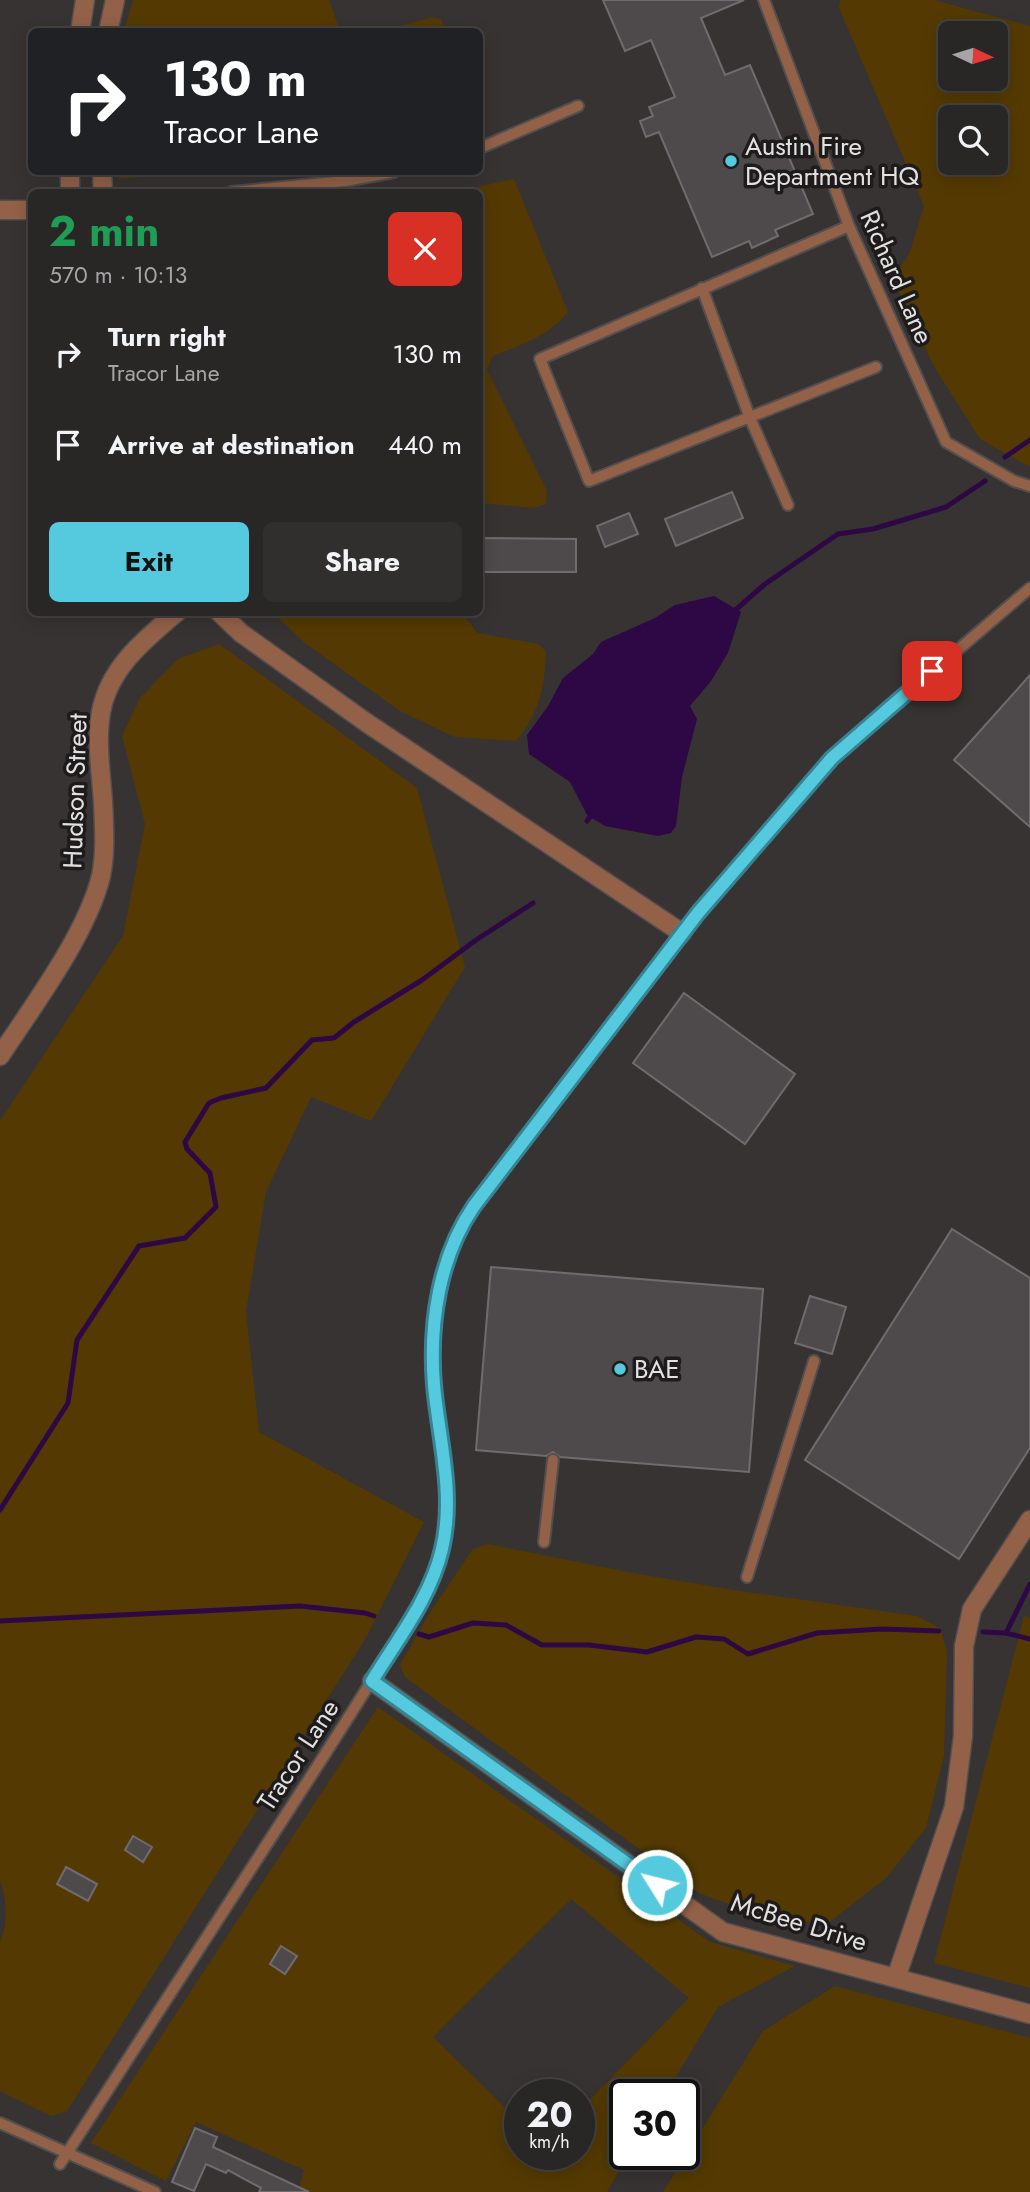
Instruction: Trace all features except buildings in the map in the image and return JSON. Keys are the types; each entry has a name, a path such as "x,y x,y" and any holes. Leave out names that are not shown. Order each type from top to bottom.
{"street":[{"path":"81,28 85,0"},
{"path":"109,28 115,0"},
{"path":"0,210 28,210"},
{"name":"Hudson Street","path":"0,1056 58,967 91,906 98,884 105,835 99,741 101,711 114,677 141,643 172,616"},
{"path":"223,616 241,633 367,723 682,933"},
{"path":"896,1978 954,1807 963,1736 964,1646 972,1609 1030,1520"},
{"name":"McBee Drive","path":"372,1681 723,1932 1030,2014"}],"lane":[{"name":"Richard Lane","path":"764,0 849,226 946,442 1014,481 1030,485"},
{"path":"483,147 578,106"},
{"path":"263,189 378,175"},
{"path":"849,226 540,359 589,481 876,367"},
{"path":"702,288 750,418 788,505"},
{"name":"Tracor Lane","path":"60,2164 372,1681 428,1588 442,1550 447,1511 447,1481 434,1384 436,1308 442,1277 463,1222 682,933 832,758 1030,588"},
{"path":"747,1577 814,1361"},
{"path":"544,1542 552,1460"},
{"path":"0,2123 155,2192"}],"shaded area":[{"path":"133,0 329,0 339,28 125,28"},
{"path":"840,0 934,0 1030,26 1030,467 980,439 933,365 893,279 910,252 924,206 839,8"},
{"path":"432,17 441,19 445,28 395,28"},
{"path":"119,175 168,175 119,179"},
{"path":"514,179 568,312 543,334 493,356 487,370 547,491 546,504 534,508 483,503 483,189 468,189"},
{"path":"714,596 741,612 728,653 711,681 690,706 697,719 682,777 676,826 671,833 658,836 605,826 587,815 570,782 529,754 527,735 548,706 563,678 593,654 601,642 655,618 675,605"},
{"path":"276,616 465,616 477,633 539,644 546,652 544,677 536,710 516,741 455,737 400,711 305,643"},
{"path":"219,644 417,788 465,967 371,1121 311,1097 266,1192 246,1311 259,1432 424,1522 367,1636 67,2111 51,2116 0,2091 0,1942 6,1911 0,1880 0,1121 123,936 145,824 122,736 140,698 178,659"},
{"path":"488,1544 740,1591 917,1616 940,1628 947,1652 944,1756 926,1828 886,1878 827,1924 762,1913 699,1893 405,1677 400,1665 429,1614 473,1549"},
{"path":"1024,1616 1030,1618 1030,1988 934,1963"},
{"path":"378,1707 710,1942 795,1966 718,2007 675,2079 610,2079 689,1998 571,1899 433,2037 504,2106 504,2170 595,2170 595,2095 609,2080 609,2170 620,2170 607,2192 298,2192 304,2170 196,2122 166,2181 91,2143"},
{"path":"835,1986 1030,2038 1030,2192 663,2192 677,2170 700,2170 700,2132 763,2031"}],"waterway":[{"path":"1005,457 1030,440"},
{"path":"732,613 765,584 838,534 873,529 946,507 985,481"},
{"path":"587,821 594,811"},
{"path":"0,1510 68,1403 77,1340 139,1246 185,1238 216,1207 210,1173 187,1149 185,1142 209,1103 266,1088 312,1040 334,1038 533,903"},
{"path":"1006,1633 1030,1584"},
{"path":"0,1621 300,1606 374,1616"},
{"path":"419,1634 429,1637 473,1623 506,1625 542,1645 589,1645 647,1652 696,1637 724,1639 748,1654 817,1633 882,1629 939,1631"},
{"path":"983,1632 1006,1633 1030,1639"}],"place":[{"name":"Austin Fire Department HQ","path":"731,161"},
{"name":"BAE","path":"620,1369"}],"route":[{"path":"657,1885 372,1681 428,1588 442,1550 447,1511 447,1481 434,1384 433,1343 442,1277 463,1222 474,1206 682,933 832,758 932,671"}]}
